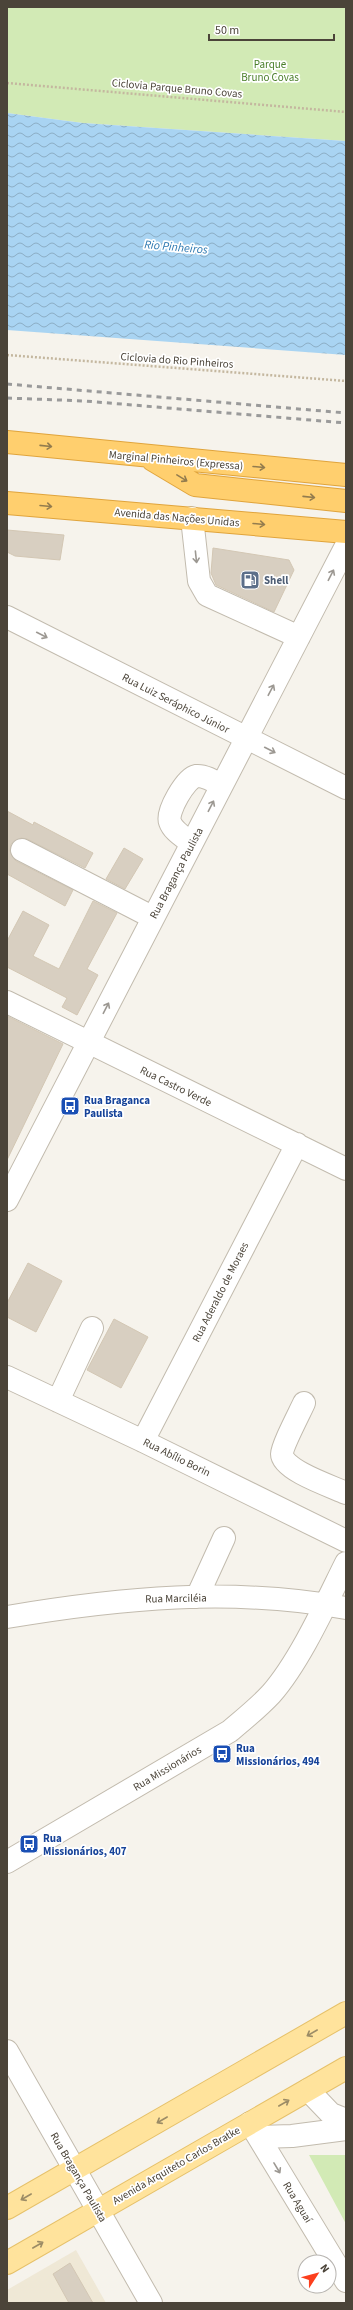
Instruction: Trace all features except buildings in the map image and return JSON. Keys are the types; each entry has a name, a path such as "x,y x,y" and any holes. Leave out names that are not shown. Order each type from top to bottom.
{"highway":[{"name":"Marginal Pinheiros (Expressa)","path":"7,442 346,475"},
{"path":"149,457 195,485 346,501"},
{"name":"Avenida das Nações Unidas","path":"7,503 346,532"}],"main road":[{"path":"7,2208 346,2013"},
{"name":"Avenida Arquiteto Carlos Bratke","path":"7,2263 98,2210 254,2130 308,2090 346,2068"}],"street":[{"path":"192,518 199,581 207,595 299,637"},
{"name":"Rua Bragança Paulista","path":"7,1200 152,917 346,546"},
{"name":"Rua Luiz Seráphico Júnior","path":"7,617 346,788"},
{"path":"192,843 174,829 169,821 169,813 186,782 194,777 202,776 221,785"},
{"path":"22,850 152,917"},
{"name":"Rua Castro Verde","path":"7,1002 346,1169"},
{"name":"Rua Aderaldo de Moraes","path":"143,1441 297,1144"},
{"path":"58,1401 92,1328"},
{"name":"Rua Abílio Borin","path":"7,1377 143,1441 346,1540"},
{"path":"304,1403 283,1450 283,1459 290,1468 346,1493"},
{"path":"197,1597 224,1538"},
{"name":"Rua Missionários","path":"7,1862 230,1731 256,1710 272,1692 336,1606 346,1563"},
{"name":"Rua Marciléia","path":"7,1617 81,1605 135,1599 197,1597 260,1598 336,1606"},
{"name":"Rua Bragança Paulista","path":"7,2051 151,2303"},
{"path":"308,2090 331,2114 346,2120"},
{"path":"254,2130 292,2136 346,2129"},
{"name":"Rua Aguaí","path":"254,2130 346,2281"}],"path":[{"name":"Ciclovia Parque Bruno Covas","path":"7,83 346,112"},
{"name":"Ciclovia do Rio Pinheiros","path":"7,355 346,381"}],"shaded area":[{"path":"76,2250 106,2303 7,2303 7,2290"}],"green space":[{"name":"Parque Bruno Covas","path":"7,7 346,7 346,141 83,123 7,113"},
{"path":"309,2155 346,2155 346,2224"}],"water":[{"name":"Rio Pinheiros","path":"7,113 83,123 346,141 346,355 7,330"}],"railway":[{"path":"7,384 346,413"},
{"path":"7,398 85,401 346,423"}],"place":[{"name":"Shell","path":"250,580"},
{"name":"Rua Braganca Paulista","path":"70,1106"},
{"name":"Rua Missionários, 494","path":"222,1754"},
{"name":"Rua Missionários, 407","path":"29,1844"}]}
